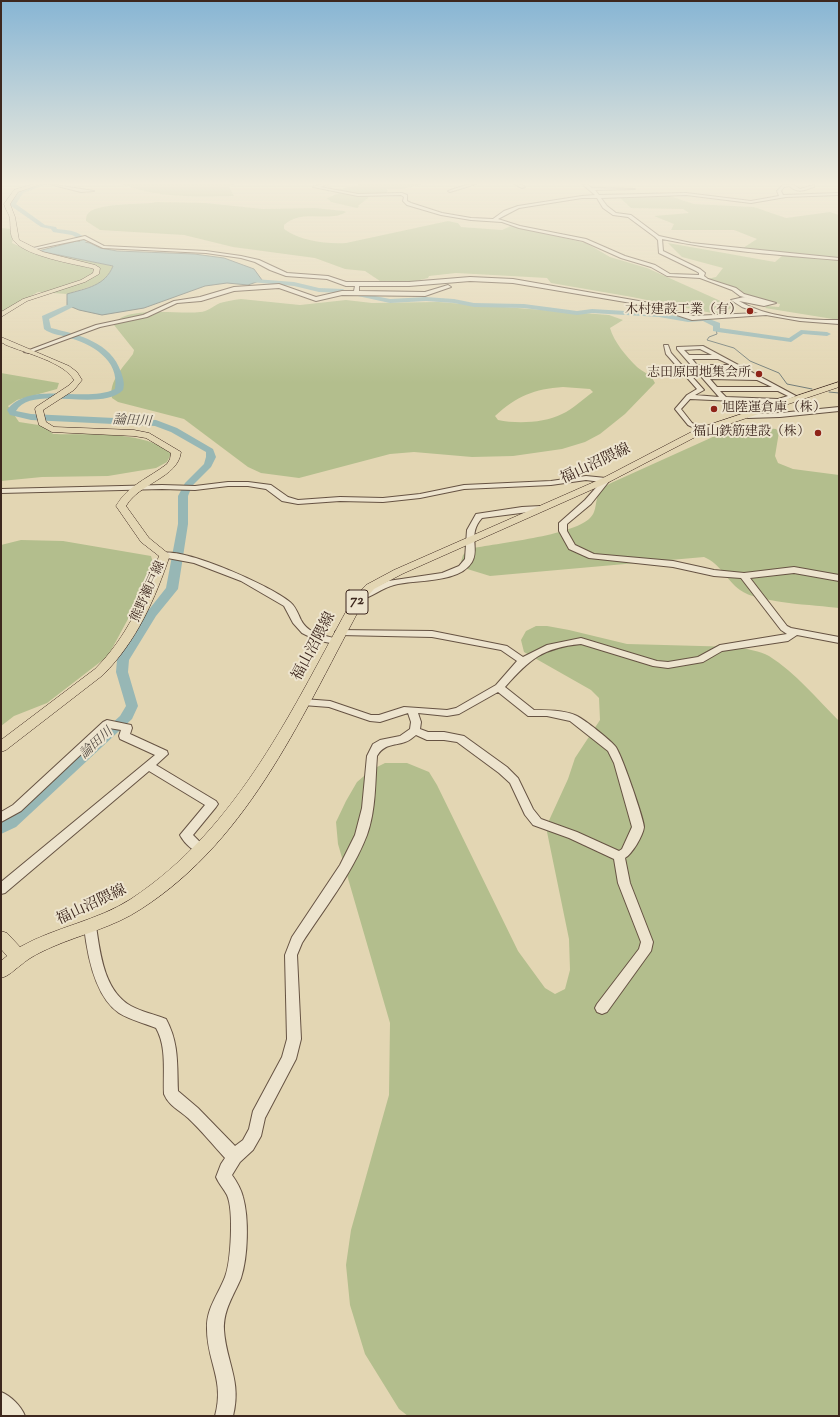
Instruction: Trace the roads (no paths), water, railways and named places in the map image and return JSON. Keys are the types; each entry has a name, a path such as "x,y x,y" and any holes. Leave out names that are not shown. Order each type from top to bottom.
{"main road":[{"path":"1,316 26,300 83,281 96,274 98,271 97,268 93,266 57,258 34,250"},
{"name":"熊野瀬戸線","path":"1,339 7,344 65,366 74,371 78,380 71,388 39,409 42,423 46,426 71,431 134,433 149,436 176,452 175,462 169,468 134,488 125,497 120,506 127,513 144,541 169,555 139,618 126,639 108,663 1,747"},
{"name":"福山沼隈線","path":"1,971 18,956 90,926 134,905 166,882 202,850 248,794 264,771 287,734 337,636 360,597 370,587 469,540 606,480 702,430 748,416 839,384"},
{"path":"1,938 18,956"}],"street":[{"path":"152,250 206,252 241,256 258,261 272,269 286,274 328,278 340,283 357,284 477,280 520,282 590,296 650,305 692,318 764,314 803,320 839,322"},
{"path":"607,250 623,257 653,266 669,275 701,277 734,289 742,295 773,303 772,305 739,299 734,300 764,314"},
{"path":"661,250 661,252 698,270 702,273 701,277"},
{"path":"744,250 839,259"},
{"path":"27,352 110,322 145,316 176,302 210,297 234,290 279,286 316,298 342,292 425,294 434,290 454,286 472,286 477,280"},
{"path":"356,293 357,284"},
{"path":"666,346 668,353 701,390 688,397 678,409 690,424 702,430"},
{"path":"688,397 724,399 779,401 793,396 701,348 679,348 724,399"},
{"path":"687,357 719,357"},
{"path":"695,367 738,367"},
{"path":"704,377 758,378"},
{"path":"714,388 780,389"},
{"path":"748,416 780,415 839,409"},
{"path":"1,491 195,488 228,484 257,485 268,487 285,499 298,502 340,498 384,500 420,496 464,487 551,483 586,478 606,480"},
{"path":"606,480 588,502 563,523 563,531 572,547 592,556 673,564 714,573 744,576 786,569 839,578"},
{"path":"360,597 391,583 450,573 461,568 468,562 471,556 469,540 470,532 479,516 522,509 541,508"},
{"path":"169,555 221,570 261,589 292,609 302,629 320,638 404,632 439,635 504,648 523,661"},
{"path":"744,576 784,628 790,631 839,640"},
{"path":"303,702 330,704 370,718 380,719 404,710 447,713 459,711 499,687 529,656 571,641 581,641 656,664 668,665 700,660 720,648 788,638 793,634 790,631"},
{"path":"499,687 532,714 547,713 573,718 612,749 619,763 638,827 626,852 619,856"},
{"path":"224,1416 226,1410 228,1382 217,1336 216,1317 233,1277 236,1262 238,1213 236,1196 224,1177 226,1169 234,1156 248,1145 256,1131 258,1116 289,1059 294,1039 291,955 296,941 344,868 361,835 368,808 372,756 376,747 384,743 403,739 415,731 416,722 412,710"},
{"path":"1,818 17,808 107,724 127,728 124,736 163,754 1,889"},
{"path":"415,731 427,736 444,736 460,739 504,770 514,781 529,812 537,822 573,835 619,856"},
{"path":"149,766 212,804 186,835 202,850"},
{"path":"602,1008 645,951 647,942 624,883 619,856"},
{"path":"90,926 95,962 104,986 122,1008 161,1023 167,1034 170,1048 171,1094 177,1101 193,1113 234,1156"},
{"path":"1,1401 16,1416"}],"water":[{"path":"112,250 194,254 224,258 254,269 262,280 248,285 227,283 205,286 144,308 102,315 79,310 67,305 67,294 88,288 100,282 110,273 113,266 39,251"}],"waterway":[{"path":"82,250 86,254"},
{"path":"242,280 294,284 319,290 343,291"},
{"path":"355,294 390,301 426,299 454,301 474,305 524,306 577,313 592,311 659,315 688,320 704,319 717,325 716,329 718,330 791,340 801,332 827,334"},
{"name":"論田川","path":"1,828 11,823 125,719 132,706 122,672 123,660 151,614 172,589 183,524 183,496 188,485 208,465 211,457 210,451 174,430 156,423 31,417 13,413 11,410 18,404 39,397 98,397 109,395 119,390 120,384 114,363 100,348 80,339 48,329 45,318 85,299"},
{"path":"716,329 717,334 709,337 707,340 734,348 750,361 779,373 787,384 812,389"},
{"path":"829,392 839,393"}],"place":[{"name":"木村建設工業（有）","path":"750,311"},
{"name":"志田原団地集会所","path":"759,374"},
{"name":"旭陸運倉庫（株）","path":"714,409"},
{"name":"福山鉄筋建設（株）","path":"818,433"}]}
